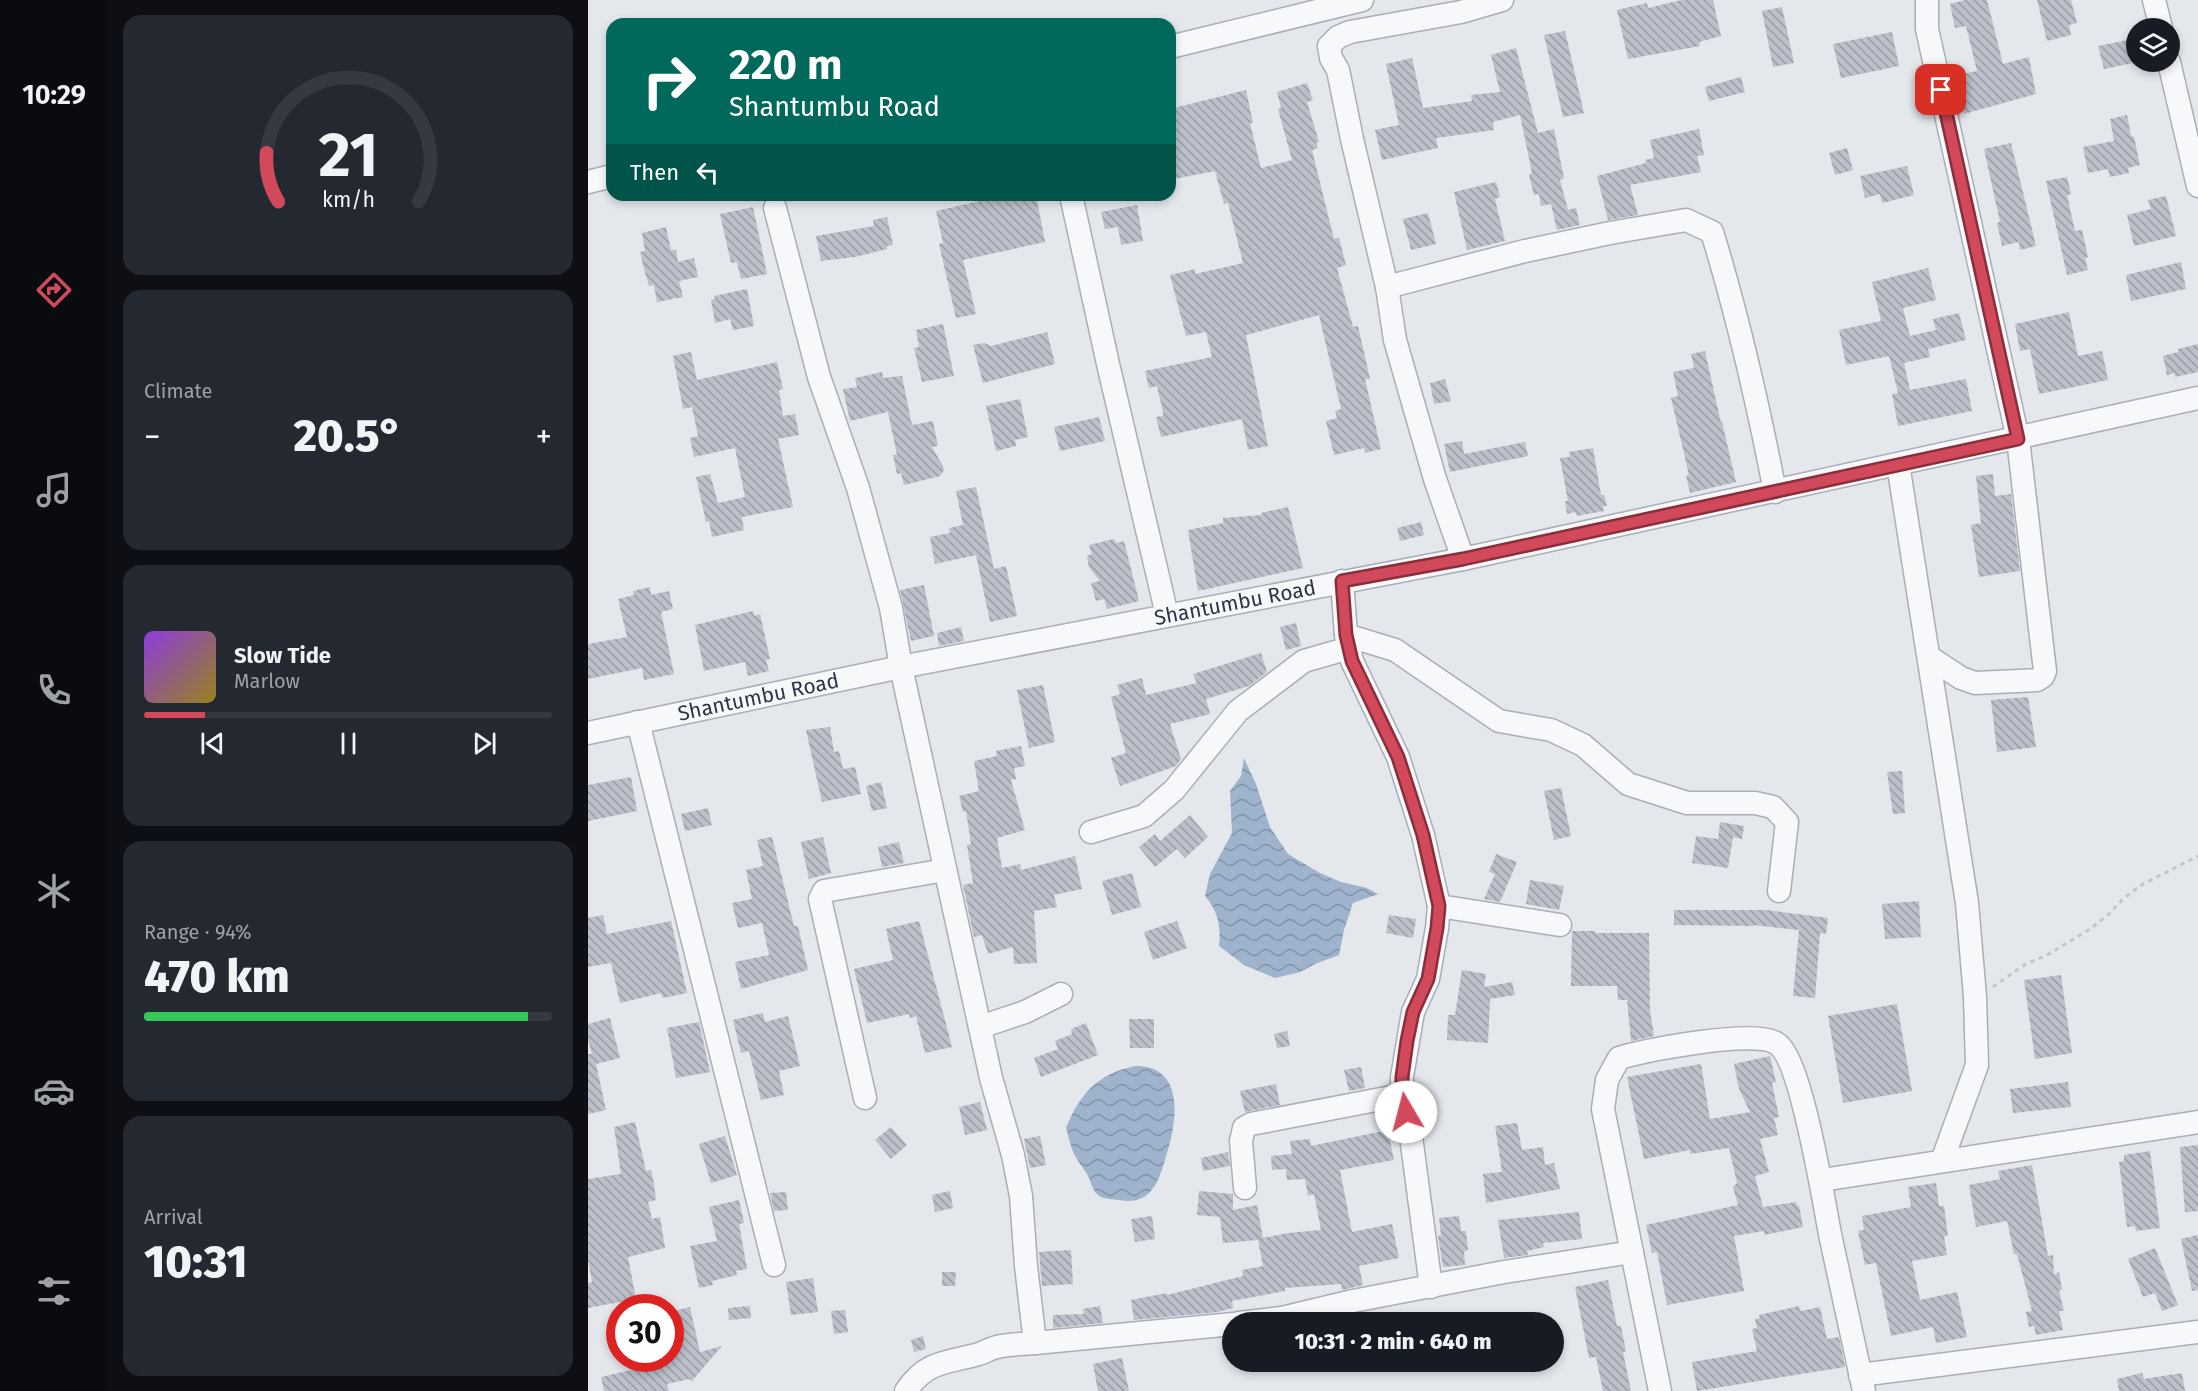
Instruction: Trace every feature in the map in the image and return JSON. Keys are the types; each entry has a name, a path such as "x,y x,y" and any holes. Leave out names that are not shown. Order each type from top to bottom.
{"street":[{"path":"1176,46 1362,0"},
{"path":"1463,559 1435,479 1395,340 1387,287 1338,70 1331,58 1329,46 1338,37 1350,32 1461,12 1502,0"},
{"path":"1927,0 1927,29 2018,439 2045,671 2043,676 2037,680 1975,683 1960,678 1929,657"},
{"path":"2154,0 2158,18"},
{"path":"2171,72 2198,186"},
{"path":"588,182 606,178"},
{"path":"1072,201 1107,364 1167,615"},
{"path":"775,208 819,377 858,488 891,608 901,667 991,1078 1013,1155 1021,1196 1035,1343"},
{"path":"1387,287 1525,251 1686,220 1712,232 1757,399 1775,492"},
{"name":"Shantumbu Road","path":"588,733 901,667 1463,559 2198,398"},
{"path":"1898,464 1967,903 1975,997 1977,1065 1942,1161"},
{"path":"1342,581 1347,641 1352,661 1398,757 1423,835 1439,906 1428,979 1413,1012 1402,1077 1402,1095 1410,1129 1431,1287"},
{"path":"1091,832 1144,816 1174,790 1238,711 1304,661 1347,641 1395,650 1499,721 1551,730 1583,744 1628,784 1687,803 1755,803 1773,807 1787,822 1779,891"},
{"path":"638,722 774,1265"},
{"path":"865,1098 820,899 824,891 945,870"},
{"path":"1439,906 1560,925"},
{"path":"980,1027 1025,1012 1060,994"},
{"path":"1660,1391 1603,1109 1607,1080 1619,1058 1646,1050 1742,1039 1765,1039 1777,1043 1789,1060 1803,1101 1822,1180 1831,1236 1862,1383 2198,1332"},
{"path":"1245,1188 1241,1141 1244,1128 1251,1124 1402,1095"},
{"path":"1822,1180 2198,1122"},
{"path":"1306,1312 1353,1300 1504,1272 1632,1252"},
{"path":"906,1391 927,1368 942,1361 996,1347 1222,1325"}],"path":[{"path":"1975,997 1994,987 2024,965 2049,954 2090,929 2143,884 2198,856"}],"water":[{"path":"1244,758 1256,784 1270,827 1288,854 1320,873 1341,882 1367,888 1378,894 1353,903 1339,955 1300,972 1275,978 1244,965 1219,946 1218,919 1205,896 1210,874 1232,833 1230,791 1241,776"},
{"path":"1135,1066 1151,1068 1163,1075 1170,1085 1174,1098 1173,1128 1162,1170 1152,1190 1139,1199 1123,1201 1101,1197 1094,1191 1088,1175 1073,1152 1066,1128 1077,1105 1092,1087 1110,1074"}],"building":[{"path":"1681,0 1713,0 1721,36 1699,42 1700,46 1628,59 1617,10 1647,3 1648,8"},
{"path":"1965,0 1987,0 2003,64 2029,57 2036,94 1964,114 1954,76 1977,71 1966,26 1955,28 1950,4"},
{"path":"2037,0 2071,0 2077,23 2069,25 2071,35 2047,41"},
{"path":"1782,7 1794,63 1773,67 1762,11"},
{"path":"1565,31 1584,113 1563,117 1544,35"},
{"path":"1892,32 1899,66 1841,78 1833,44"},
{"path":"2126,40 2126,64 2104,69 2098,46"},
{"path":"1516,48 1538,133 1554,129 1564,178 1560,180 1568,210 1576,208 1580,225 1557,230 1551,204 1541,206 1539,194 1534,195 1529,175 1532,173 1520,115 1493,122 1494,130 1436,138 1438,148 1382,160 1375,130 1399,125 1386,64 1412,58 1423,108 1472,101 1471,95 1500,92 1491,55"},
{"path":"1741,77 1745,92 1709,101 1705,87"},
{"path":"1307,83 1313,100 1307,102 1319,142 1316,143 1318,148 1312,150 1334,239 1339,238 1346,265 1337,268 1353,327 1358,326 1370,379 1365,379 1381,449 1365,453 1364,448 1334,455 1326,421 1337,418 1335,411 1341,409 1319,315 1246,335 1268,446 1248,450 1242,419 1161,437 1156,417 1163,416 1163,412 1157,386 1149,388 1145,371 1212,357 1206,332 1186,336 1170,275 1195,269 1195,274 1243,263 1228,203 1224,204 1215,171 1176,179 1176,108 1246,90 1253,123 1250,123 1261,168 1292,160 1278,109 1281,108 1277,92"},
{"path":"2127,115 2140,165 2128,168 2129,173 2110,177 2108,169 2088,173 2083,147 2114,141 2110,119"},
{"path":"1699,129 1704,155 1697,156 1701,172 1630,185 1638,215 1608,220 1597,176 1646,163 1645,160 1654,158 1650,140"},
{"path":"2011,143 2036,246 2020,250 2019,242 2002,246 1997,223 2000,222 1984,149"},
{"path":"1847,148 1853,170 1835,175 1829,153"},
{"path":"1907,166 1914,195 1882,203 1880,194 1865,198 1860,176"},
{"path":"2067,177 2071,194 2067,195 2075,231 2082,230 2088,257 2085,258 2088,270 2067,275 2046,181"},
{"path":"1496,182 1500,197 1495,199 1505,241 1467,250 1454,192"},
{"path":"2166,196 2176,236 2134,246 2127,215 2151,209 2148,200"},
{"path":"980,201 1037,201 1045,242 963,260 976,314 956,318 939,244 943,243 936,211"},
{"path":"1137,205 1143,241 1121,245 1118,227 1105,229 1101,212"},
{"path":"753,207 767,274 741,279 737,262 731,263 720,214"},
{"path":"1428,213 1436,244 1411,250 1403,219"},
{"path":"887,217 893,245 887,246 887,249 855,257 821,261 816,236 874,226 873,220"},
{"path":"666,227 671,250 676,250 678,262 694,258 698,277 679,281 683,297 657,302 654,285 649,286 640,252 645,251 642,233"},
{"path":"2181,262 2186,289 2131,301 2126,275"},
{"path":"1928,268 1936,300 1903,308 1910,336 1936,330 1933,319 1959,313 1966,340 1928,349 1930,357 1904,363 1910,390 1966,379 1972,411 1898,426 1892,394 1898,393 1889,356 1846,365 1839,330 1881,321 1872,282"},
{"path":"747,289 754,326 733,330 730,319 715,323 711,300 715,299 714,296"},
{"path":"2069,312 2078,356 2102,351 2108,380 2039,394 2030,349 2020,351 2015,324"},
{"path":"943,324 954,376 922,382 914,348 919,347 916,330"},
{"path":"1047,332 1055,364 983,383 973,345 984,343 991,346"},
{"path":"2198,344 2198,372 2175,377 2175,373 2167,375 2163,356"},
{"path":"1705,351 1736,482 1690,493 1686,475 1689,475 1671,398 1678,396 1673,372 1694,368 1691,354"},
{"path":"691,352 697,380 777,362 783,389 779,390 783,416 795,414 799,435 778,439 793,507 742,517 744,530 712,537 709,521 706,522 696,477 710,474 718,503 745,497 735,448 694,457 690,438 698,436 692,407 683,409 673,356"},
{"path":"882,372 883,378 902,376 912,425 933,421 938,446 932,447 944,470 940,476 904,485 901,473 897,474 893,455 897,455 888,412 850,421 843,389 857,387 855,378"},
{"path":"1445,379 1451,401 1434,404 1430,383"},
{"path":"1020,399 1028,437 1015,440 1016,446 996,451 986,406"},
{"path":"1099,417 1105,441 1060,451 1054,427"},
{"path":"1462,441 1464,454 1525,442 1528,456 1450,472 1444,444"},
{"path":"1593,448 1601,495 1604,495 1607,506 1603,506 1604,511 1577,516 1575,512 1567,514 1565,501 1568,501 1560,458 1570,457 1569,452"},
{"path":"1993,474 1995,496 2011,494 2020,571 1979,577 1971,525 1981,523 1976,476"},
{"path":"976,487 994,569 1006,566 1017,616 990,622 976,555 935,564 930,537 950,533 949,528 963,525 956,491"},
{"path":"1288,507 1303,568 1198,591 1188,530 1223,523 1223,518 1262,515 1261,513"},
{"path":"1421,522 1424,535 1400,541 1397,528"},
{"path":"1114,539 1116,543 1124,541 1139,601 1107,609 1104,599 1096,601 1091,583 1100,581 1089,567 1087,556 1092,554 1089,545"},
{"path":"924,585 934,636 911,641 900,590"},
{"path":"650,587 651,595 669,591 673,609 661,612 674,674 644,680 642,668 588,679 588,644 627,637 618,599 634,595 633,591"},
{"path":"753,611 754,616 760,614 770,659 766,660 769,671 748,676 745,662 704,671 695,625"},
{"path":"1296,623 1301,646 1286,650 1280,627"},
{"path":"961,627 964,641 939,646 937,633"},
{"path":"1261,653 1267,672 1249,686 1206,699 1210,714 1170,724 1181,759 1176,766 1120,786 1111,758 1126,753 1111,697 1120,694 1117,685 1142,678 1146,695 1197,683 1193,674"},
{"path":"1043,685 1055,742 1029,748 1017,690"},
{"path":"2028,697 2036,747 1997,752 1991,700"},
{"path":"830,727 834,752 839,751 843,769 855,767 861,794 822,802 806,730"},
{"path":"1021,746 1025,766 1014,768 1016,779 1011,780 1025,830 997,838 1002,868 1020,864 1021,870 1075,856 1082,889 1054,895 1057,907 1034,911 1037,963 1014,964 1013,947 988,954 982,935 974,937 963,885 973,883 967,845 971,844 966,811 963,812 959,796 979,791 974,761 997,756 996,751"},
{"path":"1902,771 1905,813 1893,814 1887,772"},
{"path":"631,777 637,811 588,821 588,785"},
{"path":"881,782 887,808 872,811 866,786"},
{"path":"1561,788 1571,836 1554,840 1544,791"},
{"path":"708,808 712,825 685,831 681,814"},
{"path":"1190,815 1208,837 1185,858 1177,849 1155,867 1139,847 1155,834 1160,841"},
{"path":"1720,822 1744,826 1742,839 1733,837 1728,868 1692,863 1696,836 1718,839"},
{"path":"772,837 794,926 798,926 808,970 741,989 735,962 769,955 762,923 738,928 732,903 752,899 746,870 763,866 757,840"},
{"path":"823,837 831,873 809,879 801,842"},
{"path":"899,842 904,863 882,867 878,847"},
{"path":"1496,854 1517,862 1500,902 1484,899 1495,874 1489,872"},
{"path":"1132,873 1141,907 1112,915 1102,881"},
{"path":"1530,880 1564,886 1559,910 1526,904"},
{"path":"1919,901 1921,937 1885,939 1882,904"},
{"path":"1674,910 1767,910 1828,918 1826,934 1820,933 1815,998 1793,996 1799,930 1754,925 1674,925"},
{"path":"603,915 607,934 671,921 687,993 663,998 661,993 620,1003 611,963 588,967 588,918"},
{"path":"1389,915 1416,919 1413,938 1386,933"},
{"path":"919,921 952,1047 925,1053 916,1016 910,1018 909,1014 867,1023 854,969 893,960 886,929"},
{"path":"1177,921 1187,948 1153,960 1144,932"},
{"path":"1572,931 1649,933 1650,1010 1654,1036 1631,1041 1627,1000 1618,1000 1617,986 1571,986"},
{"path":"1462,970 1486,974 1484,987 1512,982 1515,995 1490,999 1488,1043 1447,1040 1448,1015 1455,1015"},
{"path":"2061,975 2072,1053 2035,1059 2024,980"},
{"path":"1897,1004 1912,1091 1843,1103 1828,1016"},
{"path":"763,1013 765,1022 788,1016 800,1066 779,1071 784,1095 761,1100 749,1051 741,1053 733,1020"},
{"path":"610,1018 620,1058 596,1064 606,1110 588,1114 588,1054 592,1054 588,1040 588,1024"},
{"path":"1129,1019 1154,1019 1154,1048 1130,1048"},
{"path":"699,1022 710,1072 676,1078 667,1028"},
{"path":"1086,1023 1098,1055 1041,1077 1034,1058 1058,1049 1055,1041 1072,1034 1071,1029"},
{"path":"1287,1031 1290,1046 1277,1048 1274,1034"},
{"path":"1770,1056 1776,1082 1772,1083 1779,1117 1774,1118 1778,1135 1760,1139 1769,1172 1755,1176 1763,1207 1796,1202 1797,1206 1799,1205 1803,1227 1764,1235 1764,1231 1734,1236 1744,1291 1667,1305 1657,1252 1652,1253 1646,1225 1738,1205 1733,1187 1737,1183 1729,1148 1690,1154 1690,1150 1644,1159 1627,1077 1701,1064 1710,1119 1750,1112 1739,1089 1734,1064"},
{"path":"1361,1067 1365,1088 1349,1091 1344,1070"},
{"path":"2068,1082 2071,1107 2013,1113 2010,1089"},
{"path":"1276,1084 1280,1105 1245,1112 1240,1091"},
{"path":"980,1102 987,1130 965,1135 959,1107"},
{"path":"635,1122 646,1171 651,1170 654,1184 656,1200 648,1202 652,1219 660,1217 665,1248 628,1257 635,1294 606,1294 606,1305 588,1308 588,1283 592,1282 588,1260 588,1179 621,1174 614,1127"},
{"path":"1517,1123 1522,1150 1543,1147 1545,1165 1554,1163 1560,1189 1486,1203 1483,1174 1502,1172 1495,1126"},
{"path":"891,1127 907,1145 891,1159 875,1140"},
{"path":"1388,1130 1394,1160 1340,1170 1352,1232 1392,1224 1399,1258 1359,1266 1363,1285 1342,1290 1341,1284 1285,1288 1285,1291 1232,1301 1233,1308 1218,1312 1134,1320 1131,1300 1167,1293 1167,1295 1243,1276 1242,1270 1263,1266 1258,1240 1223,1243 1220,1217 1197,1215 1199,1191 1233,1194 1233,1210 1257,1205 1263,1238 1321,1230 1314,1194 1308,1196 1305,1179 1287,1180 1286,1169 1272,1170 1271,1156 1292,1154 1290,1141 1310,1139 1311,1146"},
{"path":"725,1136 737,1175 711,1183 699,1144"},
{"path":"1040,1136 1046,1165 1030,1168 1024,1139"},
{"path":"2198,1145 2198,1211 2185,1212 2180,1147"},
{"path":"2150,1151 2160,1228 2136,1231 2135,1226 2127,1227 2119,1162 2124,1161 2124,1155"},
{"path":"1228,1152 1230,1166 1203,1171 1201,1158"},
{"path":"2032,1165 2048,1256 2053,1255 2054,1275 2059,1272 2062,1290 2059,1290 2064,1311 2059,1311 2063,1330 2036,1335 2034,1326 2029,1327 2026,1312 2032,1311 2017,1254 2014,1254 2007,1221 1976,1227 1969,1185 2000,1179 1998,1171"},
{"path":"1936,1183 1939,1206 1944,1206 1948,1236 1944,1236 1947,1255 1912,1261 1920,1300 1957,1292 1967,1337 1936,1343 1933,1327 1891,1336 1876,1263 1865,1265 1858,1231 1864,1230 1862,1216 1911,1207 1908,1187"},
{"path":"950,1191 953,1208 935,1212 932,1195"},
{"path":"786,1192 788,1210 774,1211 770,1193"},
{"path":"739,1200 744,1223 739,1224 747,1269 736,1271 737,1275 712,1281 713,1285 699,1288 690,1246 717,1241 709,1207"},
{"path":"1579,1212 1582,1239 1543,1243 1544,1247 1527,1251 1528,1255 1504,1258 1498,1220"},
{"path":"1152,1216 1155,1239 1135,1242 1131,1219"},
{"path":"1459,1216 1461,1231 1466,1231 1468,1250 1464,1252 1465,1265 1443,1267 1438,1236 1441,1235 1439,1218"},
{"path":"2198,1235 2198,1290 2192,1291 2181,1239"},
{"path":"2155,1248 2178,1305 2162,1311 2155,1293 2143,1297 2128,1259"},
{"path":"1071,1250 1073,1284 1042,1286 1039,1252"},
{"path":"942,1272 956,1272 955,1286 942,1286"},
{"path":"813,1278 818,1312 791,1315 786,1282"},
{"path":"1608,1280 1617,1326 1621,1326 1626,1351 1623,1352 1631,1391 1603,1391 1596,1357 1589,1358 1575,1287"},
{"path":"750,1306 751,1318 729,1320 728,1308"},
{"path":"1100,1306 1103,1323 1053,1328 1053,1315 1084,1314 1083,1309"},
{"path":"1799,1306 1800,1311 1820,1307 1827,1339 1839,1337 1845,1367 1697,1391 1692,1362 1757,1351 1752,1329 1757,1328 1755,1319 1760,1318 1759,1315"},
{"path":"690,1307 700,1352 722,1346 692,1381 689,1379 667,1384 669,1391 604,1391 601,1377 623,1372 684,1372 684,1308"},
{"path":"845,1310 848,1332 834,1334 831,1311"},
{"path":"923,1336 926,1349 914,1352 911,1340"},
{"path":"1122,1358 1129,1391 1098,1391 1093,1364"},
{"path":"2142,1373 2144,1379 2182,1373 2185,1391 2119,1391 2117,1379"}],"route":[{"path":"1406,1112 1402,1095 1402,1077 1407,1041 1413,1012 1428,979 1439,906 1423,835 1398,757 1352,661 1346,635 1342,581 1463,559 2018,439 1941,90"}]}
